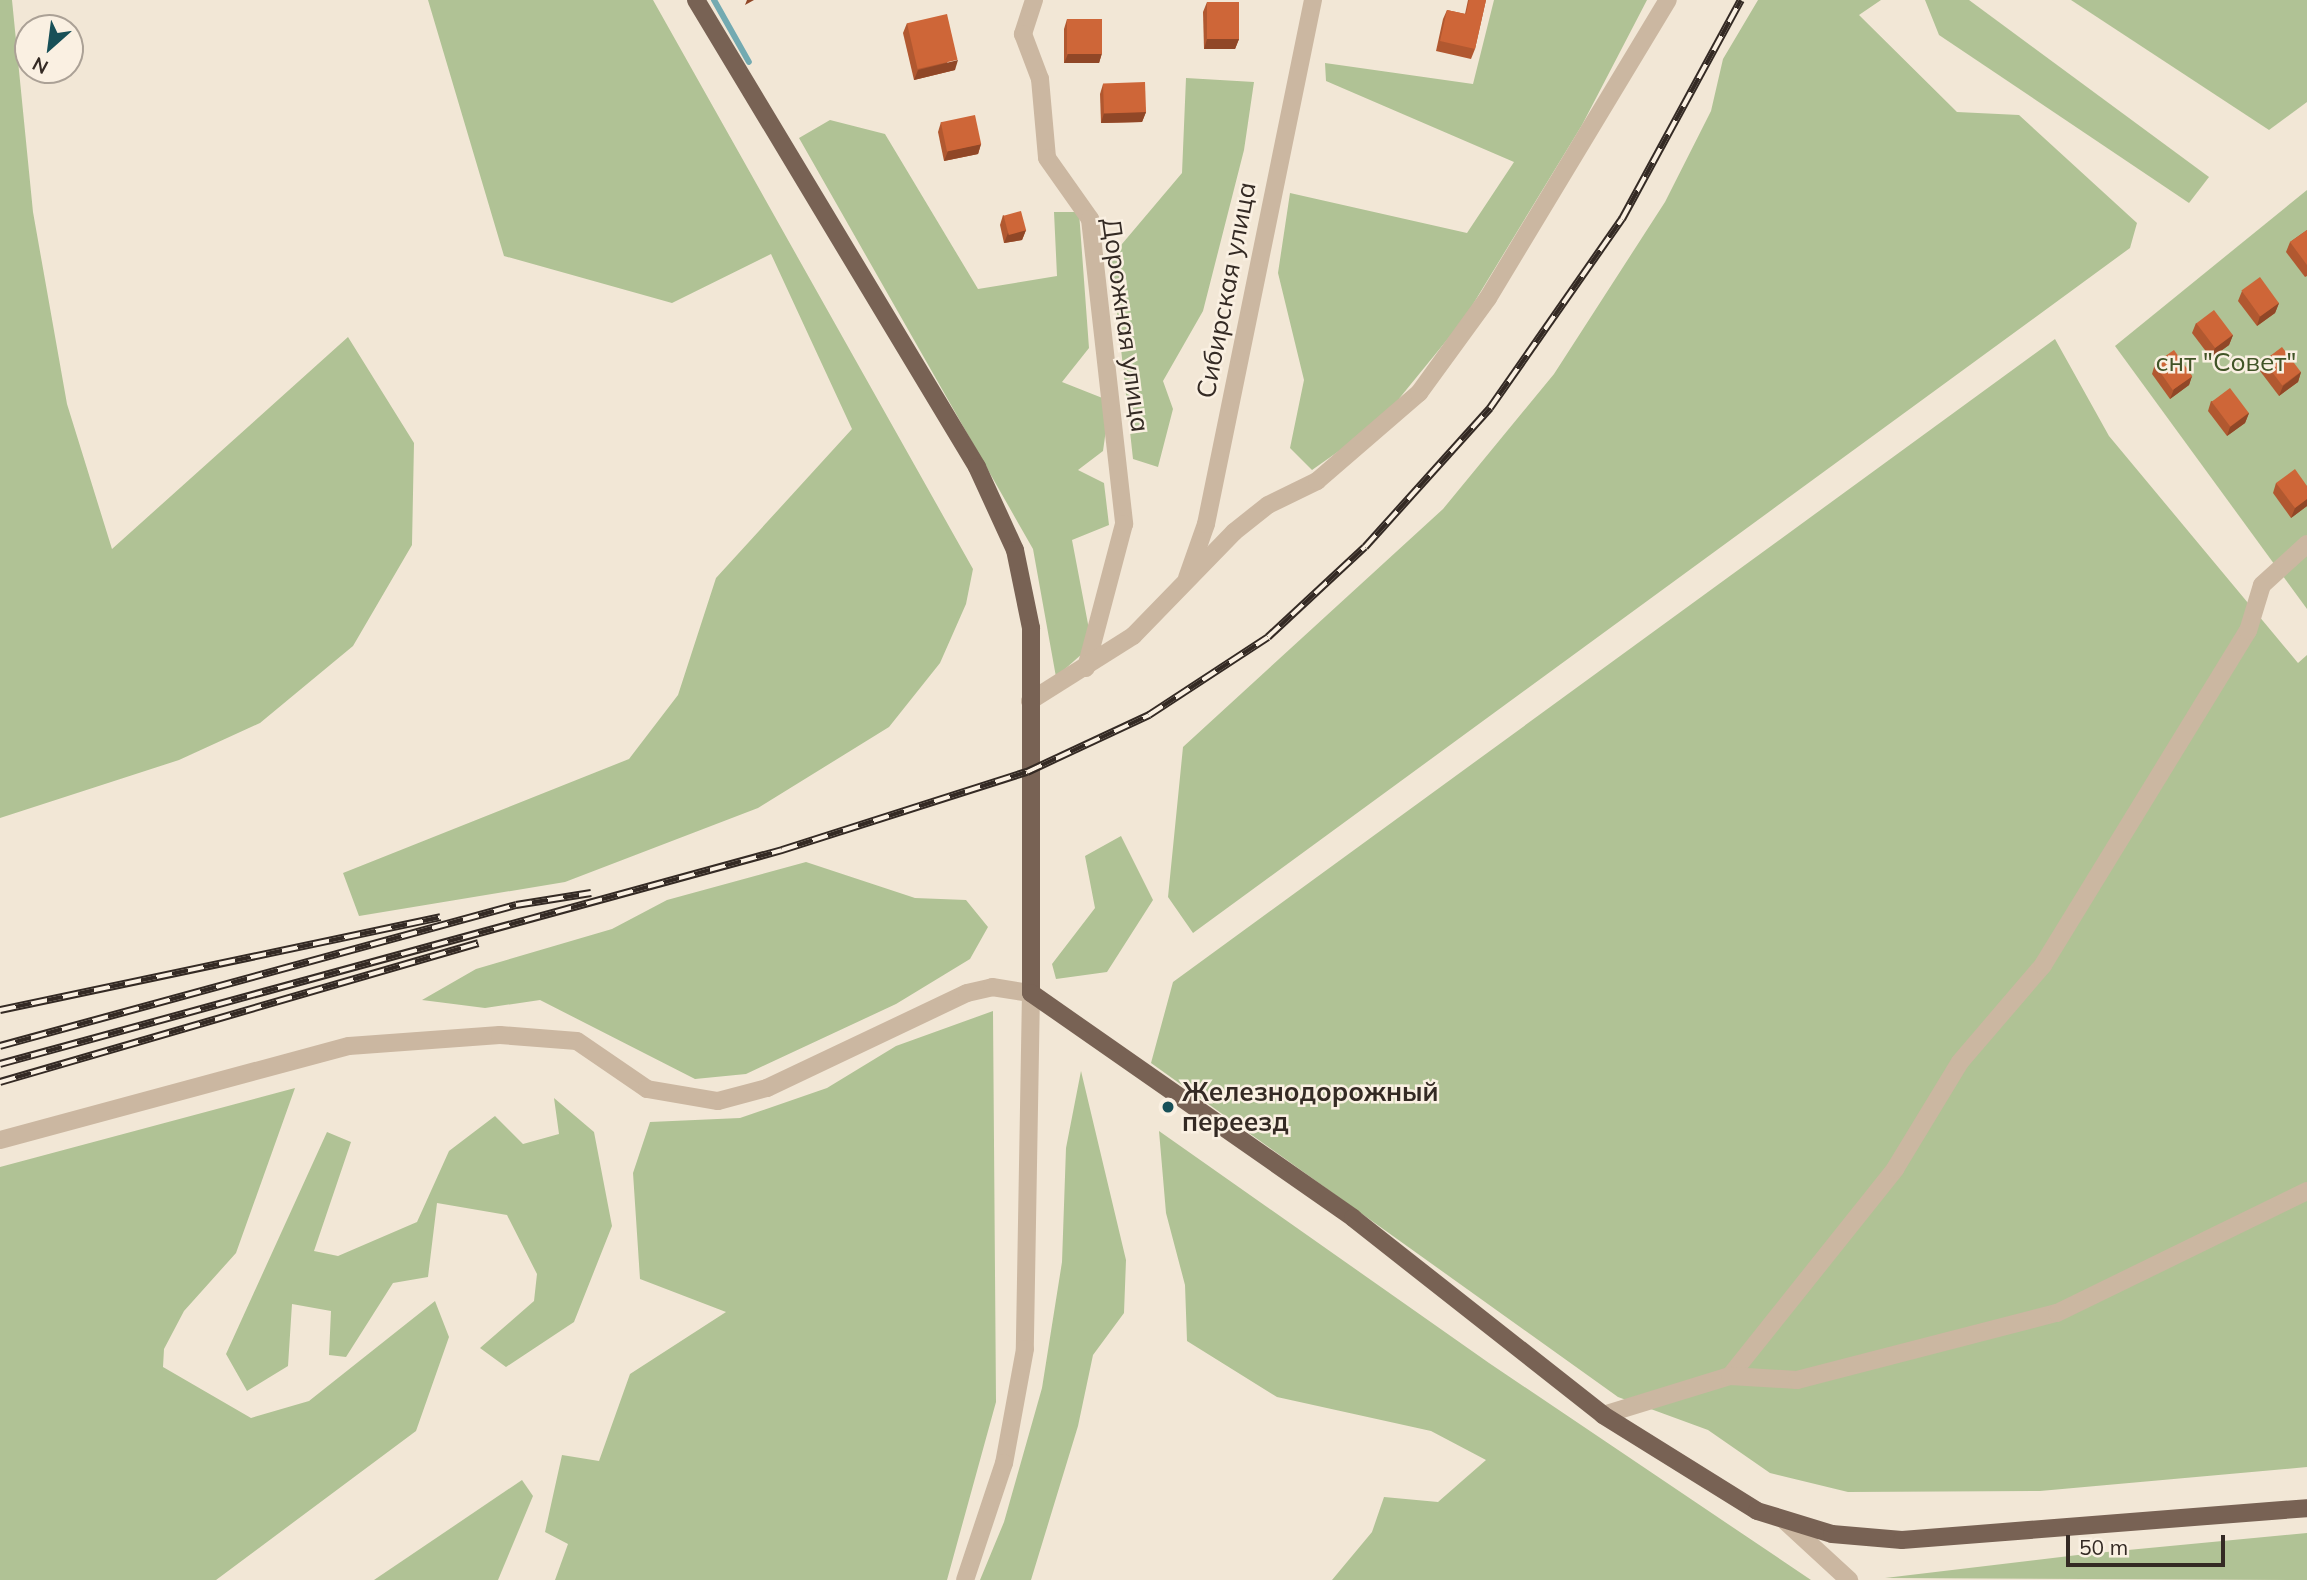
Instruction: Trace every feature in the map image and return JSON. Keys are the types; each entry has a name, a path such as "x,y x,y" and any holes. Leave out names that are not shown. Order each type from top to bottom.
{"main road":[{"path":"696,0 1000,515 1029,608 1031,993 1353,1218 1603,1415 1715,1491 1786,1522 1902,1540 2307,1508"}],"street":[{"name":"Дорожная улица","path":"1034,0 1023,34 1040,79 1047,158 1090,219 1124,524 1086,668"},
{"name":"Сибирская улица","path":"1184,588 1206,524 1313,0"},
{"path":"1030,701 1086,668 1184,588 1234,532 1268,505 1317,481 1419,393 1488,298 1668,0"},
{"path":"1730,1376 1895,1169 1960,1062 2043,965 2248,631 2262,585 2307,544"},
{"path":"0,1140 349,1046 500,1035 577,1041 647,1089 718,1101 767,1088 967,993 992,987 1031,993 1025,1349 1004,1463 965,1580"},
{"path":"1603,1415 1730,1376 1797,1380 2057,1313 2307,1191"},
{"path":"1786,1522 1849,1580"}],"green space":[{"path":"0,0 12,0 14,84 20,84 33,212 67,404 112,549 348,337 414,443 412,545 353,646 260,723 179,760 0,818"},
{"path":"428,0 653,0 973,569 966,604 940,663 889,727 758,808 565,882 359,916 343,873 629,759 678,695 716,578 852,429 771,254 672,303 504,256"},
{"path":"1494,0 1647,0 1582,125 1464,319 1380,422 1312,470 1290,448 1304,380 1278,273 1290,193 1467,233 1514,162 1326,81 1325,63 1473,84"},
{"path":"1758,0 1881,0 1859,15 1957,112 2019,115 2137,223 2130,248 1193,933 1168,897 1183,747 1443,509 1554,374 1665,202 1711,111 1723,59"},
{"path":"1925,0 1969,0 2209,177 2189,203 1939,35"},
{"path":"2071,0 2307,0 2307,102 2269,130"},
{"path":"1186,78 1254,82 1244,150 1203,311 1163,381 1173,409 1158,467 1133,459 1111,257 1182,173"},
{"path":"830,120 885,134 978,289 1057,276 1054,212 1079,212 1089,348 1062,382 1110,401 1103,451 1078,470 1104,483 1109,525 1072,540 1092,645 1056,677 1033,549 799,138"},
{"name":"снт \"Совет\"","path":"2307,190 2307,609 2115,346"},
{"path":"2055,339 2109,436 2298,663 2307,655 2307,1467 2040,1491 1848,1492 1770,1473 1708,1430 1618,1397 1151,1063 1173,982"},
{"path":"1121,836 1153,900 1107,972 1056,979 1052,964 1095,908 1085,856"},
{"path":"806,862 915,898 966,900 988,927 970,959 896,1004 746,1074 695,1079 540,1000 485,1008 422,1000 476,969 612,929 667,900"},
{"path":"993,1011 996,1402 947,1580 555,1580 568,1544 545,1532 562,1455 599,1461 630,1374 726,1312 640,1279 633,1173 650,1122 740,1118 827,1088 896,1046"},
{"path":"1081,1071 1126,1260 1124,1313 1093,1355 1078,1426 1031,1580 980,1580 1004,1522 1042,1388 1062,1262 1066,1148"},
{"path":"295,1088 236,1253 184,1311 164,1349 163,1367 251,1418 309,1401 435,1301 449,1337 416,1431 216,1580 0,1580 0,1167"},
{"path":"554,1098 594,1132 612,1226 574,1322 506,1367 480,1348 534,1301 537,1274 507,1215 437,1203 428,1277 393,1283 346,1357 329,1355 331,1311 292,1304 288,1366 247,1391 226,1354 327,1132 351,1142 314,1251 338,1256 417,1222 449,1151 495,1116 523,1144 559,1134"},
{"path":"1159,1131 1489,1363 1811,1580 1332,1580 1372,1532 1384,1497 1438,1502 1486,1460 1431,1431 1277,1397 1187,1341 1185,1285 1166,1213"},
{"path":"522,1480 533,1496 498,1580 374,1580"},
{"path":"2307,1533 2307,1580 1885,1578 2086,1554"}],"building":[{"path":"1469,0 1486,0 1475,49 1440,41 1447,10 1466,14"},
{"path":"1207,2 1239,2 1239,39 1207,39"},
{"path":"947,14 958,60 918,69 907,23"},
{"path":"1067,19 1102,19 1102,54 1067,54"},
{"path":"1145,82 1146,112 1104,113 1103,83"},
{"path":"975,115 981,144 947,152 941,122"},
{"path":"1021,211 1026,230 1009,235 1004,216"},
{"path":"2307,230 2307,265 2290,242"},
{"path":"2260,277 2279,303 2260,316 2241,291"},
{"path":"2214,310 2233,335 2215,348 2196,323"},
{"path":"2282,347 2301,372 2282,386 2264,361"},
{"path":"2174,350 2192,376 2173,390 2154,364"},
{"path":"2230,388 2249,413 2230,427 2212,402"},
{"path":"2295,469 2307,486 2307,499 2295,508 2276,483"}],"waterway":[{"path":"714,0 749,62"}],"railway":[{"path":"0,1064 782,850 1027,772 1149,715 1268,637 1365,547 1490,408 1622,219 1741,0"},
{"path":"0,1046 516,905 591,893"},
{"path":"0,1010 440,917"},
{"path":"0,1082 478,943"}],"place":[{"name":"Железнодорожный переезд","path":"1168,1107"}]}
